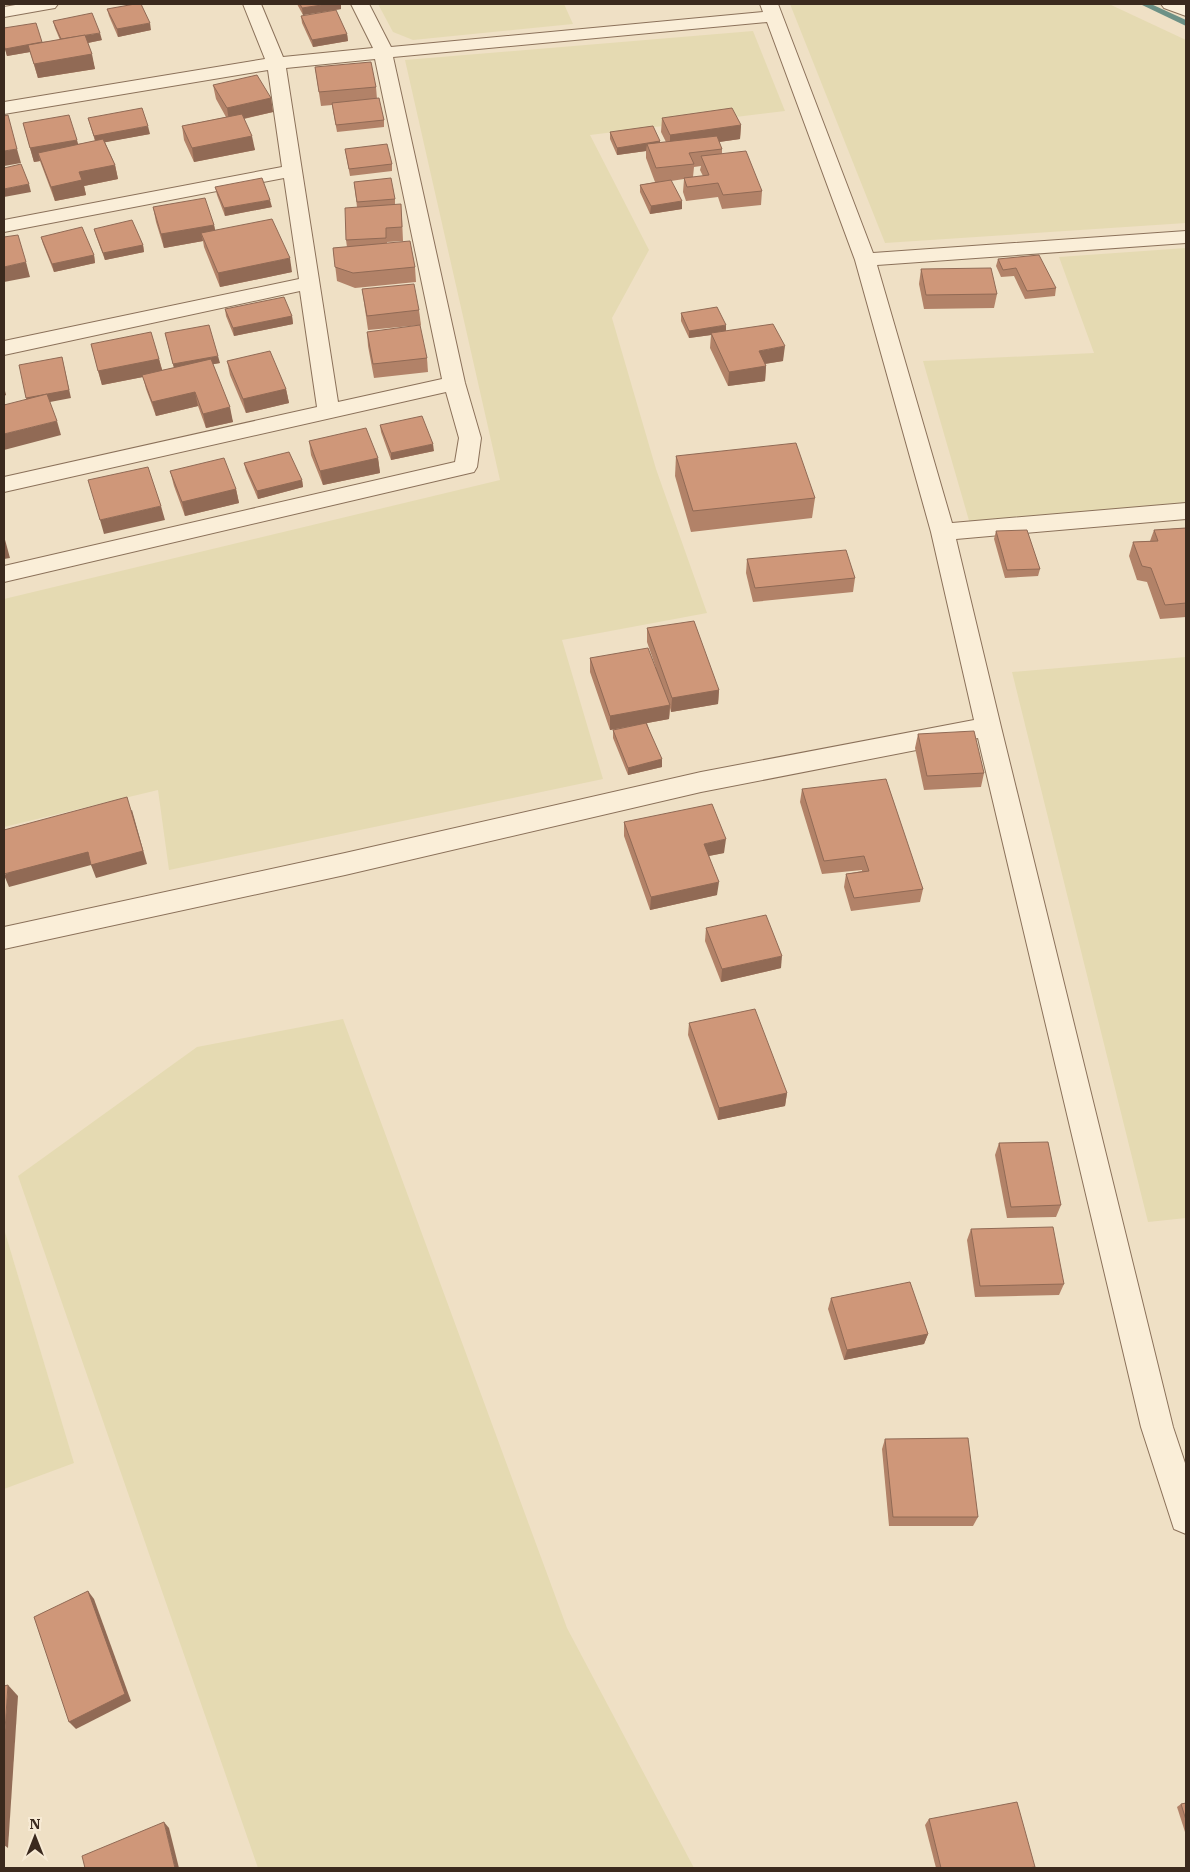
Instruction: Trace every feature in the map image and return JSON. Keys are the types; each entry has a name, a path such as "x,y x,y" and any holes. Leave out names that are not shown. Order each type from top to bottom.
{"street":[{"path":"4,12 49,4"},
{"path":"252,4 276,63 329,412"},
{"path":"4,574 466,466 470,438 454,383 384,52 360,4"},
{"path":"1170,4 1186,11"},
{"path":"4,108 276,63 771,10 865,260 943,532 1157,1427 1186,1516"},
{"path":"4,226 292,171"},
{"path":"865,260 1186,238"},
{"path":"4,348 309,283"},
{"path":"4,485 454,383"},
{"path":"943,532 1186,511"},
{"path":"4,938 345,864 702,782 988,726"}],"shaded area":[{"path":"378,4 564,4 573,24 413,40 393,32"},
{"path":"790,4 1109,4 1186,40 1186,223 885,243"},
{"path":"753,31 785,111 590,135 649,250 612,318 656,469 707,613 562,640 603,779 169,870 158,790 4,827 4,599 500,480 405,60"},
{"path":"1186,248 1186,504 970,524 923,361 1094,353 1059,257"},
{"path":"1186,657 1186,1218 1148,1222 1012,672"},
{"path":"343,1019 567,1628 694,1868 258,1868 18,1176 197,1047"},
{"path":"4,1229 74,1463 4,1489"}],"building":[{"path":"141,4 150,23 117,29 107,9"},
{"path":"300,4 328,4 302,8"},
{"path":"336,10 347,34 312,40 301,16"},
{"path":"92,13 100,33 61,39 53,21"},
{"path":"36,23 42,42 5,49 4,28"},
{"path":"85,35 92,54 34,64 28,45"},
{"path":"371,62 376,87 319,92 315,67"},
{"path":"257,75 271,98 227,108 213,85"},
{"path":"379,98 384,120 336,125 332,103"},
{"path":"142,108 148,126 94,136 88,118"},
{"path":"732,108 741,125 670,135 662,118"},
{"path":"242,114 252,136 192,148 182,126"},
{"path":"8,115 17,149 4,151 4,116"},
{"path":"69,115 77,140 30,148 23,123"},
{"path":"653,126 660,141 617,148 610,132"},
{"path":"717,136 722,149 689,153 694,164 656,168 647,144"},
{"path":"103,139 115,165 79,172 82,180 51,187 38,153"},
{"path":"387,144 392,164 349,169 345,149"},
{"path":"746,151 762,191 723,195 718,183 687,187 684,178 709,175 701,156"},
{"path":"21,164 29,184 4,189 4,168"},
{"path":"262,178 270,200 224,208 215,187"},
{"path":"391,178 395,199 357,202 354,182"},
{"path":"671,180 682,201 651,206 640,185"},
{"path":"205,198 214,225 161,234 153,207"},
{"path":"401,204 402,227 386,228 386,238 346,240 345,208"},
{"path":"272,219 290,258 218,273 201,233"},
{"path":"132,220 143,245 103,253 94,229"},
{"path":"82,227 94,255 52,264 41,237"},
{"path":"18,235 26,262 4,267 4,237"},
{"path":"410,241 415,267 353,273 335,267 333,248"},
{"path":"1039,255 1056,288 1027,291 1016,268 1003,270 998,259"},
{"path":"991,268 997,294 926,295 921,269"},
{"path":"414,284 419,310 367,316 362,289"},
{"path":"284,297 292,316 233,328 225,309"},
{"path":"717,307 726,325 689,331 681,313"},
{"path":"773,324 785,346 759,351 766,366 729,372 711,333"},
{"path":"209,325 218,356 173,364 165,333"},
{"path":"420,325 427,358 373,364 367,332"},
{"path":"151,332 159,359 98,371 91,344"},
{"path":"270,351 286,389 243,399 227,361"},
{"path":"62,357 69,390 26,398 19,365"},
{"path":"211,359 230,407 203,414 195,392 152,402 142,375"},
{"path":"47,394 57,421 4,434 4,405"},
{"path":"422,416 433,444 391,453 380,425"},
{"path":"366,428 378,458 320,471 309,441"},
{"path":"796,443 815,498 693,511 676,456"},
{"path":"289,452 302,480 257,491 244,463"},
{"path":"224,458 236,489 182,502 170,471"},
{"path":"148,467 161,506 100,520 88,480"},
{"path":"1186,528 1186,603 1165,605 1151,568 1142,566 1133,542 1158,541 1154,530"},
{"path":"1027,530 1040,569 1007,570 996,531"},
{"path":"846,550 855,578 755,588 747,559"},
{"path":"694,621 719,690 672,698 647,628"},
{"path":"648,648 670,705 610,716 590,658"},
{"path":"646,723 662,759 628,768 613,730"},
{"path":"974,731 984,773 927,776 918,734"},
{"path":"886,779 923,889 854,898 846,874 869,871 864,856 824,861 802,789"},
{"path":"127,797 143,851 91,865 88,852 4,874 4,830"},
{"path":"712,804 726,839 704,844 719,882 651,897 624,822"},
{"path":"766,915 782,956 722,969 706,928"},
{"path":"755,1009 787,1093 719,1108 689,1023"},
{"path":"1048,1142 1061,1205 1011,1207 999,1143"},
{"path":"1053,1227 1064,1284 980,1286 971,1229"},
{"path":"910,1282 928,1334 847,1350 831,1298"},
{"path":"968,1438 978,1517 893,1517 885,1439"},
{"path":"88,1591 125,1694 69,1722 34,1617"},
{"path":"8,1685 4,1745 4,1686"},
{"path":"1017,1802 1035,1867 941,1868 929,1819"},
{"path":"1186,1803 1186,1820 1181,1804"},
{"path":"164,1822 175,1868 85,1868 82,1856"}],"waterway":[{"path":"1144,4 1186,23"}]}
